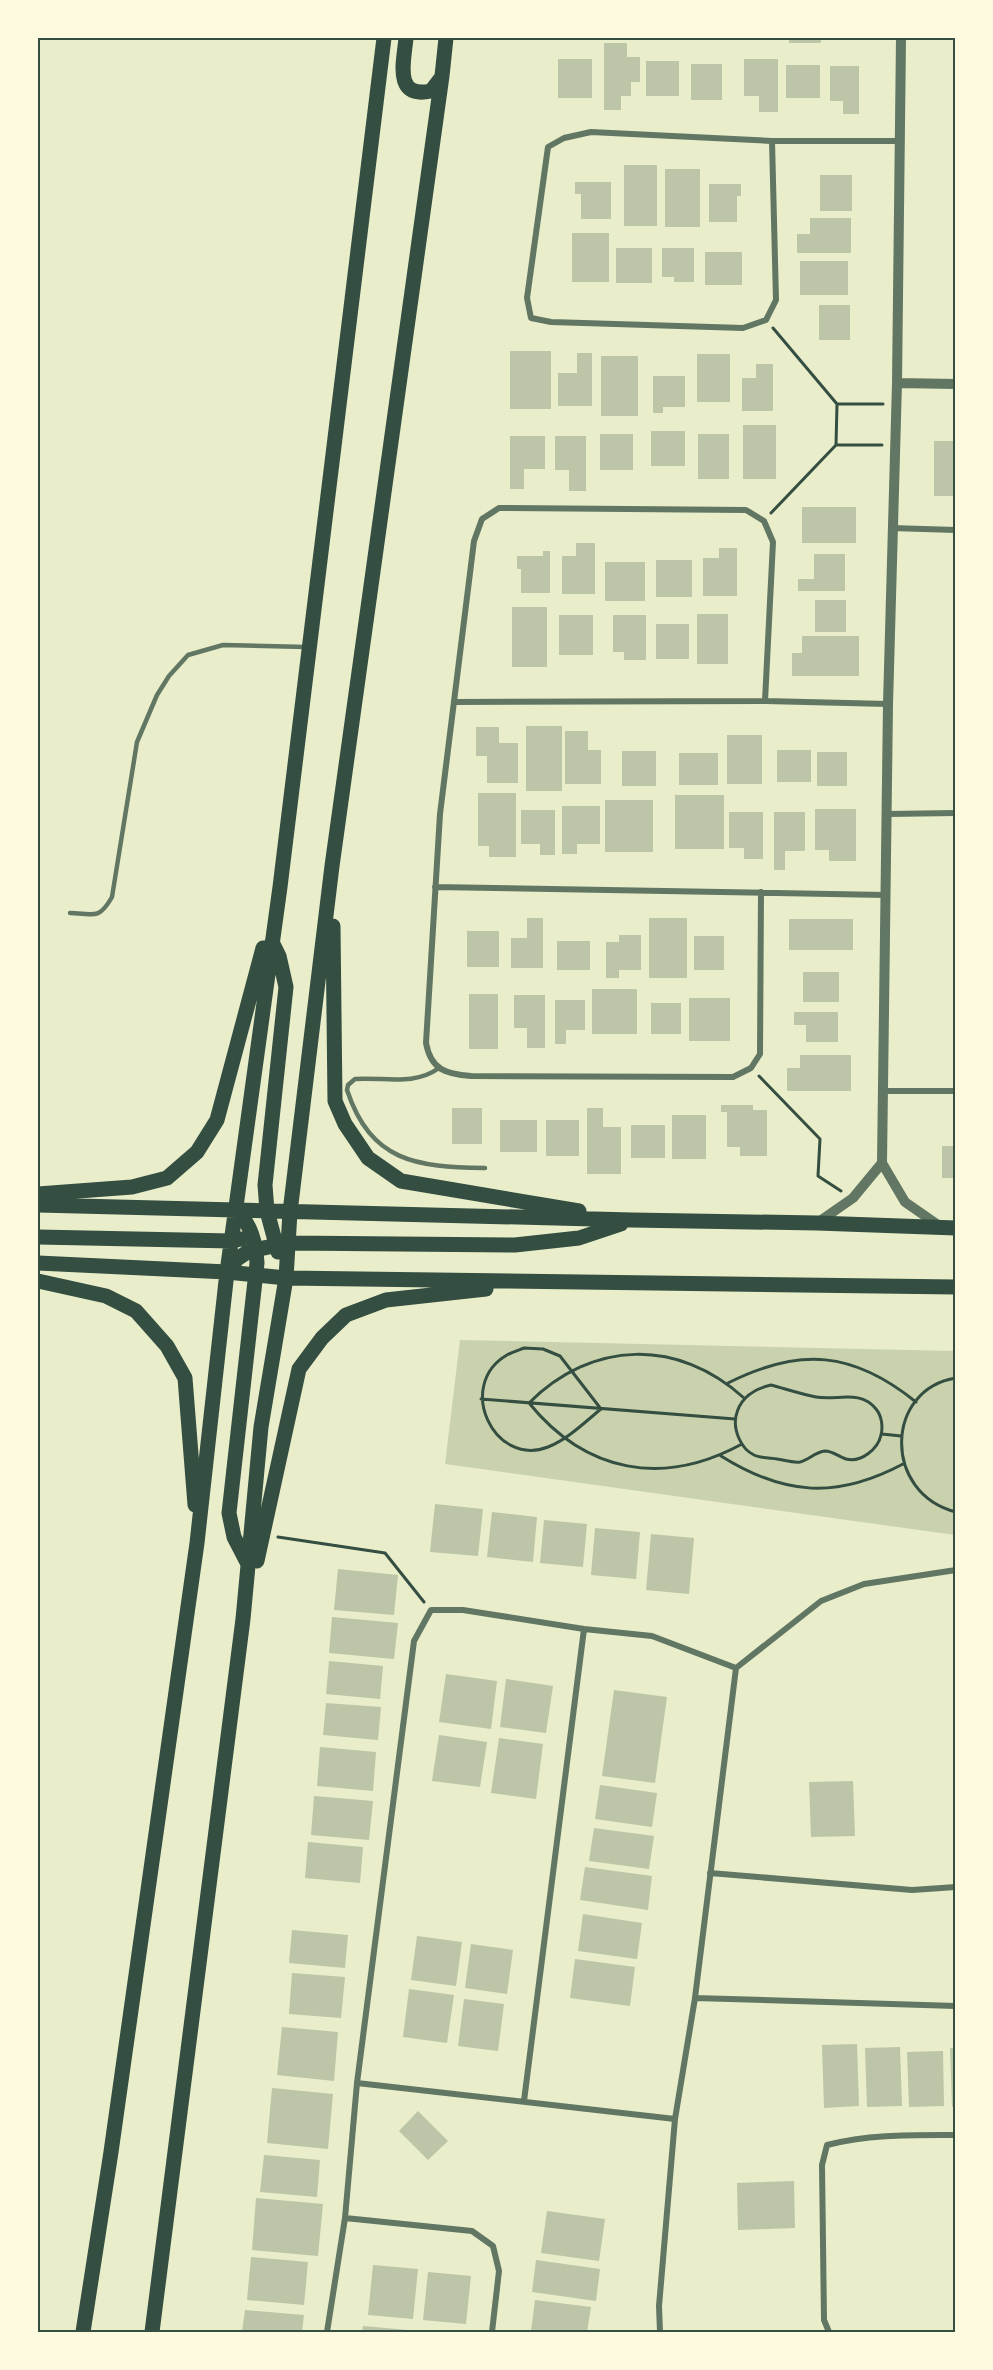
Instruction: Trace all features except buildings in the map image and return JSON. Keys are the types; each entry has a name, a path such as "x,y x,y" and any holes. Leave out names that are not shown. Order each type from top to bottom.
{"main road":[{"path":"83,2332 111,2152 197,1543 227,1272 279,887 384,38"},
{"path":"406,38 402,75 406,85 412,91 420,94 431,92 442,76"},
{"path":"152,2332 243,1619 261,1427 286,1278 282,1244 290,1212 332,866 446,38"},
{"path":"332,866 335,1101 345,1124 368,1158 401,1181 632,1220"},
{"path":"38,1194 132,1187 167,1178 197,1152 217,1120 279,887"},
{"path":"272,942 284,972 286,1003 265,1185 271,1228 282,1244"},
{"path":"38,1205 948,1228"},
{"path":"237,1209 244,1218 255,1243 256,1274 229,1513 234,1537 248,1565"},
{"path":"227,1272 237,1259 249,1251 290,1212"},
{"path":"38,1237 282,1244 515,1245 579,1238 632,1220"},
{"path":"38,1263 227,1272 286,1278 956,1287"},
{"path":"38,1281 106,1296 136,1311 167,1346 185,1378 197,1543"},
{"path":"243,1619 299,1369 322,1338 346,1315 386,1300 550,1281"}],"street":[{"path":"901,38 897,383 891,528 882,1163 904,1202 948,1228"},
{"path":"772,141 776,300 766,320 743,328 551,322 531,318 527,298 548,147 564,138 591,132 772,141 900,141"},
{"path":"897,383 956,384"},
{"path":"761,892 760,1054 751,1068 733,1077 453,1075 439,1068 429,1058 426,1044 440,814 474,541 482,519 499,508 746,510 764,521 773,542 765,701"},
{"path":"891,528 956,530"},
{"path":"455,702 765,701 888,704"},
{"path":"887,814 956,813"},
{"path":"435,887 886,895"},
{"path":"884,1091 956,1091"},
{"path":"817,1223 853,1198 882,1163"},
{"path":"660,2332 659,2306 675,2119 695,1998 736,1668 821,1601 864,1584 956,1570"},
{"path":"327,2332 345,2218 357,2083 414,1641 431,1610 463,1610 584,1629 652,1636 736,1668"},
{"path":"524,2101 584,1629"},
{"path":"710,1873 912,1890 956,1887"},
{"path":"695,1998 956,2006"},
{"path":"357,2083 675,2119"},
{"path":"829,2332 824,2320 822,2165 827,2145 845,2140 913,2135 956,2135"},
{"path":"345,2218 472,2231 493,2246 499,2271 492,2332"}],"lane":[{"path":"70,913 96,915 105,910 112,897 137,741 157,694 169,676 188,655 223,645 309,648"},
{"path":"439,1068 424,1077 412,1080 355,1079 348,1085 347,1090 363,1125 385,1148 395,1154 426,1163 485,1168"}],"path":[{"path":"764,521 836,445 837,404 766,320"},
{"path":"837,404 896,404"},
{"path":"836,445 895,445"},
{"path":"751,1068 820,1139 818,1176 853,1198"},
{"path":"524,1348 543,1349 560,1356 601,1409 564,1439 547,1448 528,1450 510,1445 495,1434 485,1419 481,1399 484,1382 493,1366 507,1354 524,1348"},
{"path":"529,1403 541,1390 571,1370 606,1358 651,1354 679,1359 705,1369 728,1383 744,1398"},
{"path":"728,1383 753,1371 781,1362 810,1359 839,1361 867,1370 893,1383 916,1402"},
{"path":"956,1378 930,1388 916,1402 906,1418 901,1436 903,1464 911,1480 922,1494 937,1505 956,1512"},
{"path":"771,1385 818,1398 860,1398 876,1409 882,1421 882,1434 877,1445 869,1454 858,1459 847,1459 836,1453 825,1451 797,1462 754,1455 742,1444 736,1432 735,1419 744,1398 757,1389 771,1385"},
{"path":"481,1399 735,1419"},
{"path":"529,1403 544,1422 564,1439 587,1453 613,1463 640,1468 668,1469 695,1465 721,1456 742,1444"},
{"path":"882,1434 901,1436"},
{"path":"721,1456 744,1471 762,1478 797,1487 825,1489 853,1485 879,1477 903,1464"},
{"path":"262,1534 385,1553 431,1610"}],"green space":[{"path":"460,1340 955,1351 955,1535 445,1464"}]}
